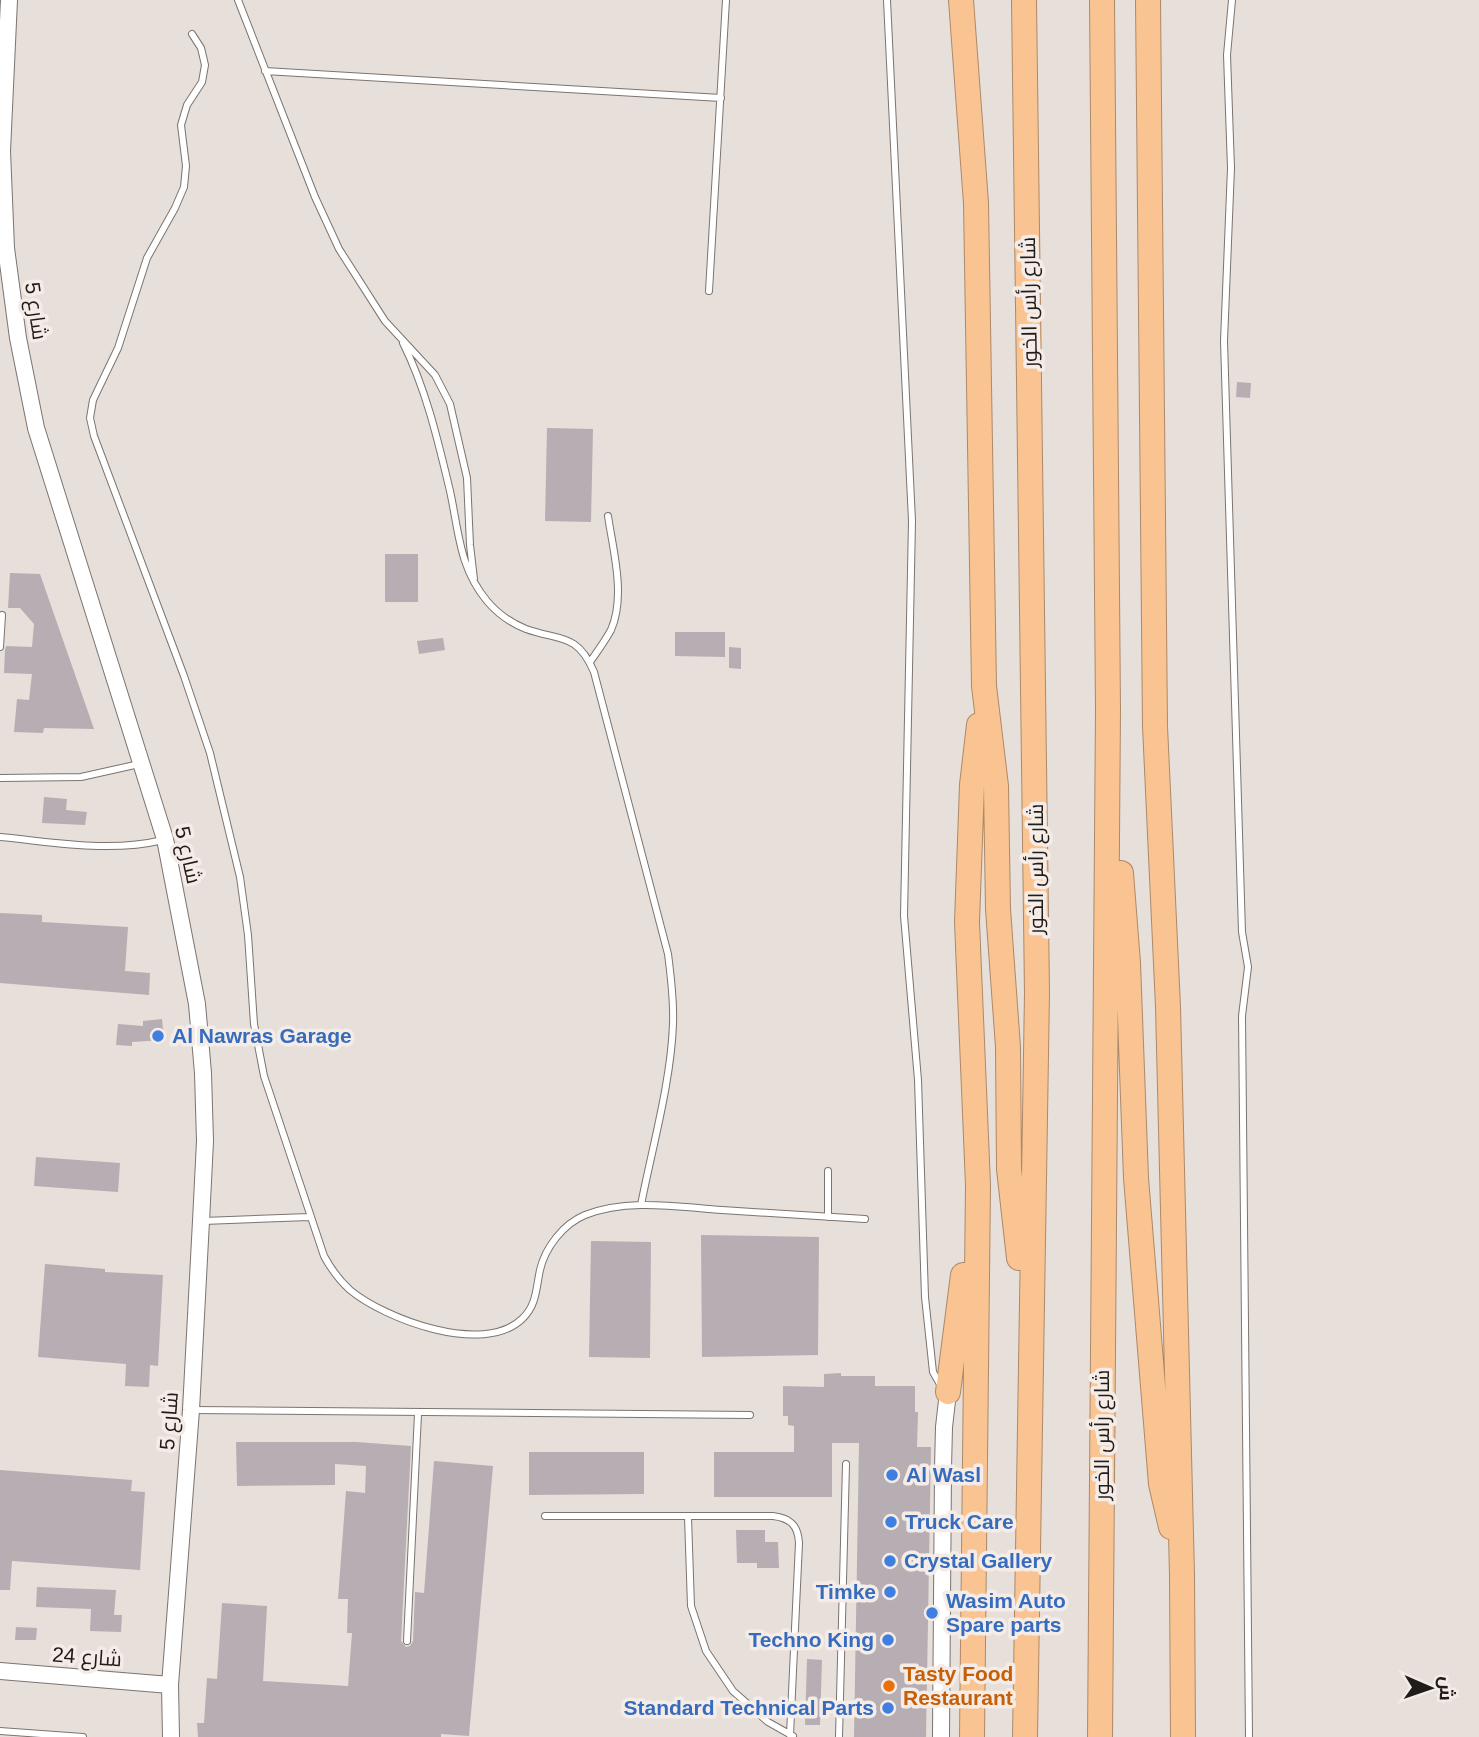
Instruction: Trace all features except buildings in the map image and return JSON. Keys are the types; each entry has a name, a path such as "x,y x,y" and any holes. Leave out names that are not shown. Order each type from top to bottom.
{"highway":[{"path":"961,0 976,203"},
{"path":"977,0 976,203 984,686 996,786 998,909 1008,1047 1009,1168 1030,1363"},
{"name":"شارع رأس الخور","path":"1024,0 1037,979 1025,1737"},
{"name":"شارع رأس الخور","path":"1100,1737 1108,710 1102,0"},
{"path":"1148,0 1155,726 1168,1007 1182,1575 1183,1737"},
{"path":"972,1737 978,1185 967,922 972,785 984,686"},
{"path":"1108,710 1128,962 1136,1178 1161,1484 1182,1575"},
{"path":"948,1392 963,1279 965,1162 975,1107"}],"street":[{"name":"شارع 5","path":"9,0 2,151 3,247 18,338 36,428 165,839 197,1004 204,1073 205,1141 191,1410 170,1685 171,1737"},
{"path":"941,1737 943,1468 948,1392"},
{"name":"شارع 24","path":"0,1671 170,1685"}],"lane":[{"path":"238,0 338,249 368,298 403,343 435,375 446,394 454,415 467,478 470,545 475,581"},
{"path":"709,291 726,0"},
{"path":"887,0 912,521 904,929 918,1080 928,1335 935,1378 948,1392"},
{"path":"1232,0 1227,54 1231,168 1224,341 1242,932 1248,967 1242,1016 1249,1737"},
{"path":"192,34 201,48 205,65 202,82 187,105 181,125 186,166 184,187 147,258 118,348 93,400 90,418 94,436 191,696 217,777 244,904 258,1050 309,1217 324,1256 348,1289 374,1305 422,1326 461,1335 499,1331 522,1319 534,1303 544,1257 557,1236 575,1221 599,1211 640,1205 865,1219"},
{"path":"265,71 721,98"},
{"path":"403,343 425,395 450,491 465,566 487,601 505,618 527,629 569,640 590,662 668,954 671,977 671,1048 640,1205"},
{"path":"590,662 611,629 617,609 615,561 608,516"},
{"path":"0,647 2,615"},
{"path":"0,778 81,777 141,764"},
{"path":"0,837 122,847 165,839"},
{"path":"828,1171 828,1217"},
{"path":"201,1221 309,1217"},
{"path":"191,1410 750,1415"},
{"path":"407,1641 418,1414"},
{"path":"839,1737 846,1464"},
{"path":"545,1516 773,1516 790,1520 796,1526 799,1543 792,1736 768,1722 733,1691 706,1651 691,1606 688,1517"},
{"path":"0,1731 83,1737"}],"place":[{"name":"Al Nawras Garage","path":"158,1036"},
{"name":"Al Wasl","path":"892,1475"},
{"name":"Truck Care","path":"891,1522"},
{"name":"Crystal Gallery","path":"890,1561"},
{"name":"Timke","path":"890,1592"},
{"name":"Wasim Auto Spare parts","path":"932,1613"},
{"name":"Techno King","path":"888,1640"},
{"name":"Tasty Food Restaurant","path":"889,1686"},
{"name":"Standard Technical Parts","path":"888,1708"}]}
